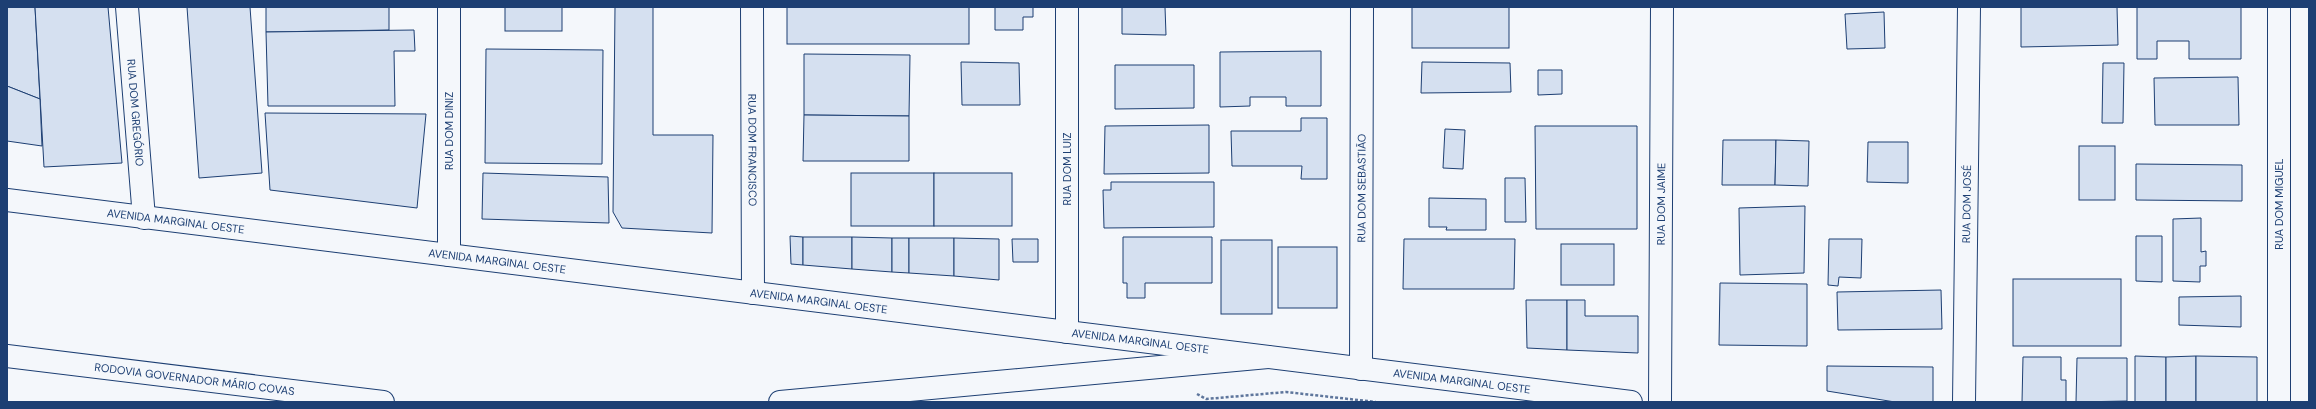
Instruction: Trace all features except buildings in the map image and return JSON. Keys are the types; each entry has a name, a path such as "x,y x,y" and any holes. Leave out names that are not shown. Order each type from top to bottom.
{"main road":[{"name":"RUA DOM GREGÓRIO","path":"127,7 144,218"},
{"name":"RUA DOM DINIZ","path":"449,7 449,255"},
{"name":"RUA DOM FRANCISCO","path":"752,7 753,293"},
{"name":"RUA DOM LUIZ","path":"1067,7 1067,332"},
{"name":"RUA DOM SEBASTIÃO","path":"1361,368 1362,7"},
{"name":"RUA DOM JAIME","path":"1660,402 1662,7"},
{"name":"RUA DOM JOSÉ","path":"1964,402 1969,7"},
{"name":"RUA DOM MIGUEL","path":"2279,7 2279,402"},
{"name":"AVENIDA MARGINAL OESTE","path":"7,200 1631,402"},
{"name":"RODOVIA GOVERNADOR MÁRIO COVAS","path":"7,356 383,402"},
{"path":"780,402 1268,357"}]}
